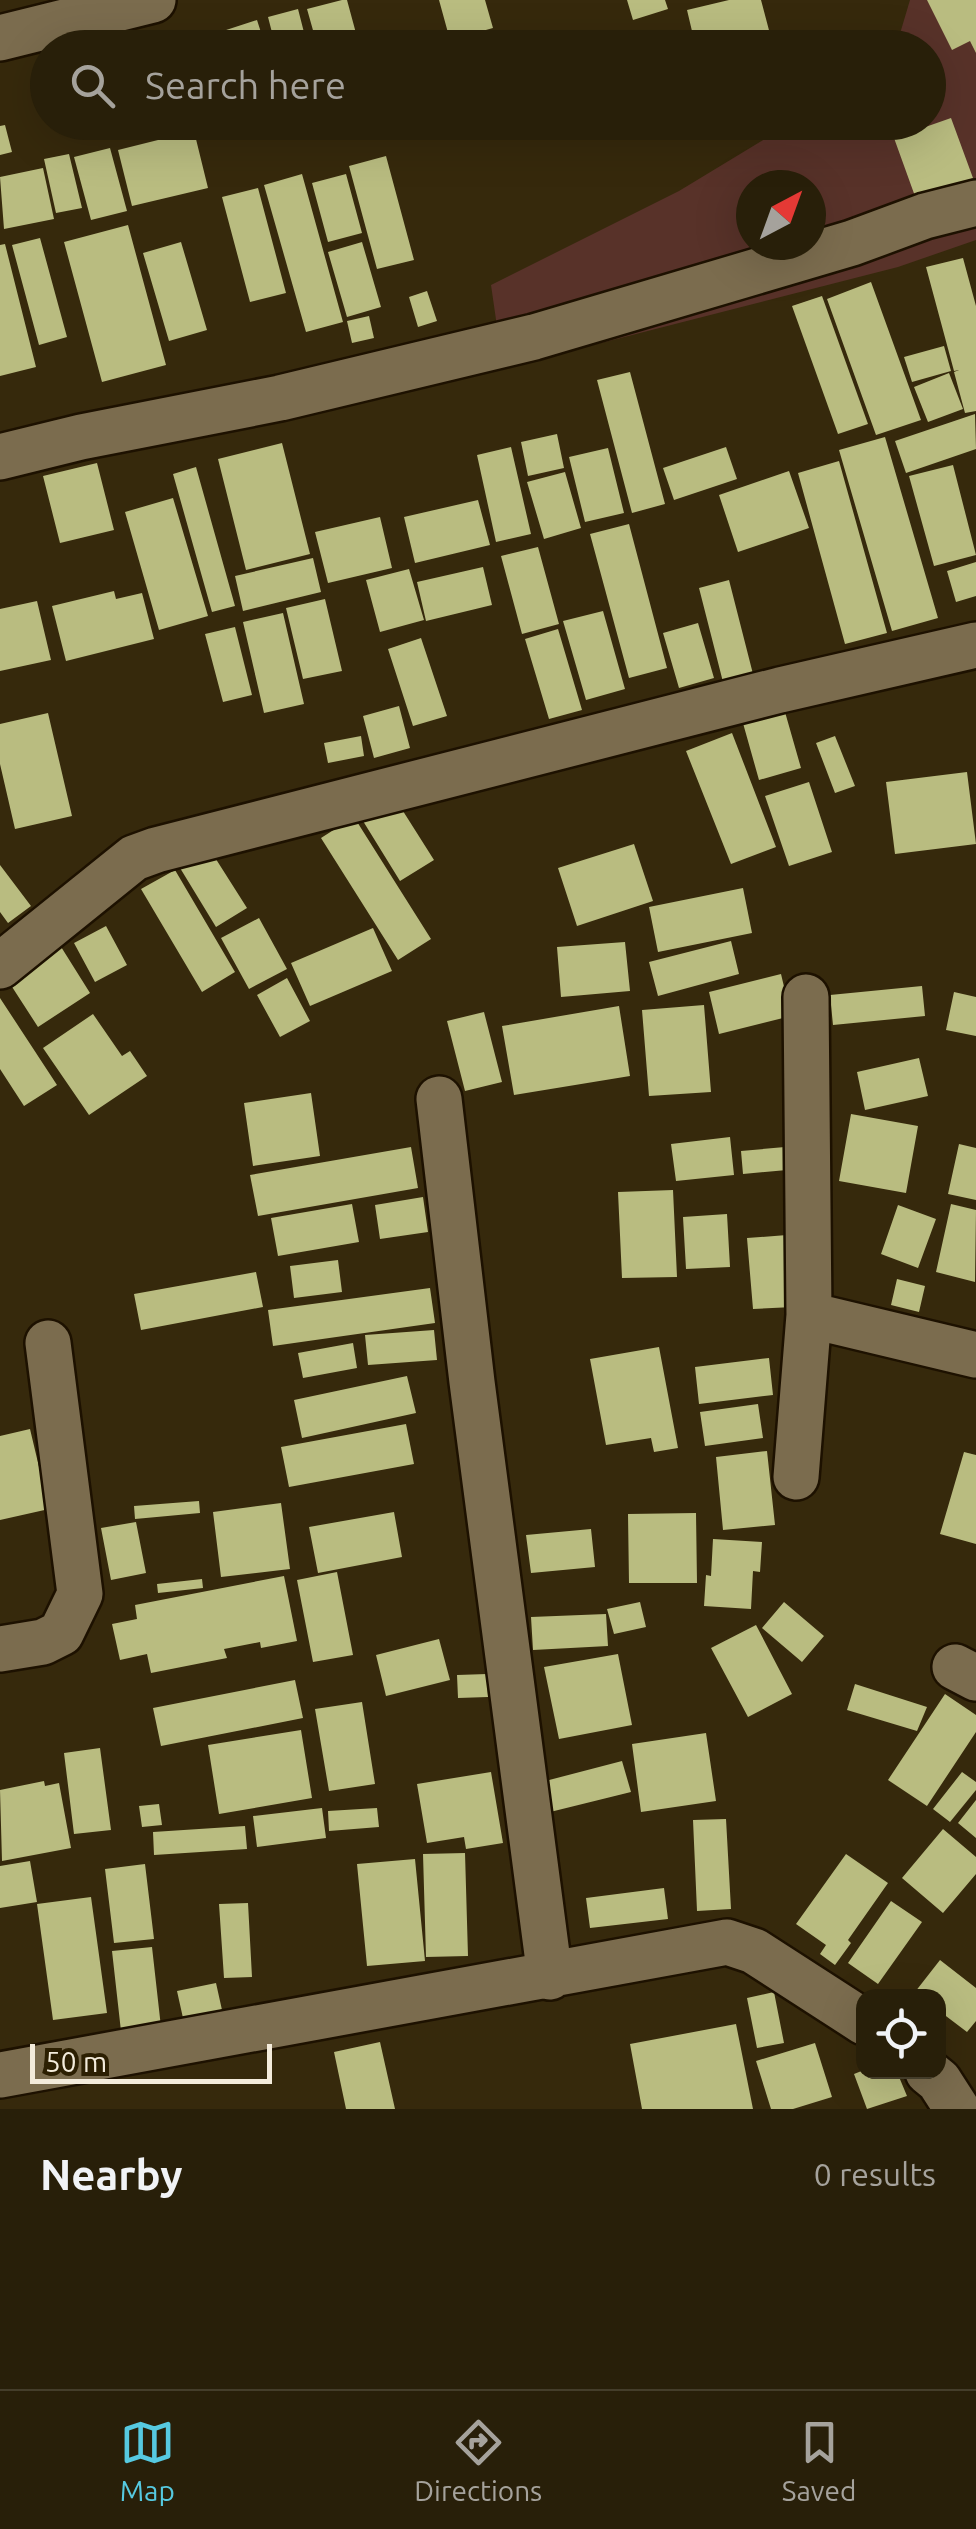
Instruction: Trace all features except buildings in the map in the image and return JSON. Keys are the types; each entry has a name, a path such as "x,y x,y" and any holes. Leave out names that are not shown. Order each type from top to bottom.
{"street":[{"path":"32,30 153,0"},
{"path":"0,38 30,31"},
{"path":"0,457 280,398 534,336 852,243 976,202"},
{"path":"0,966 134,858 156,850 761,694 976,645"},
{"path":"796,1477 808,1314 806,997"},
{"path":"439,1099 550,1977"},
{"path":"808,1314 976,1355"},
{"path":"0,1649 43,1642 61,1633 80,1594 48,1342"},
{"path":"0,2074 727,1942 754,1951 856,2017"},
{"path":"937,2079 957,2109"}],"shaded area":[{"path":"910,0 976,0 976,240 898,267 503,368 491,285 679,191 763,140 946,140 946,30 901,30"}]}
